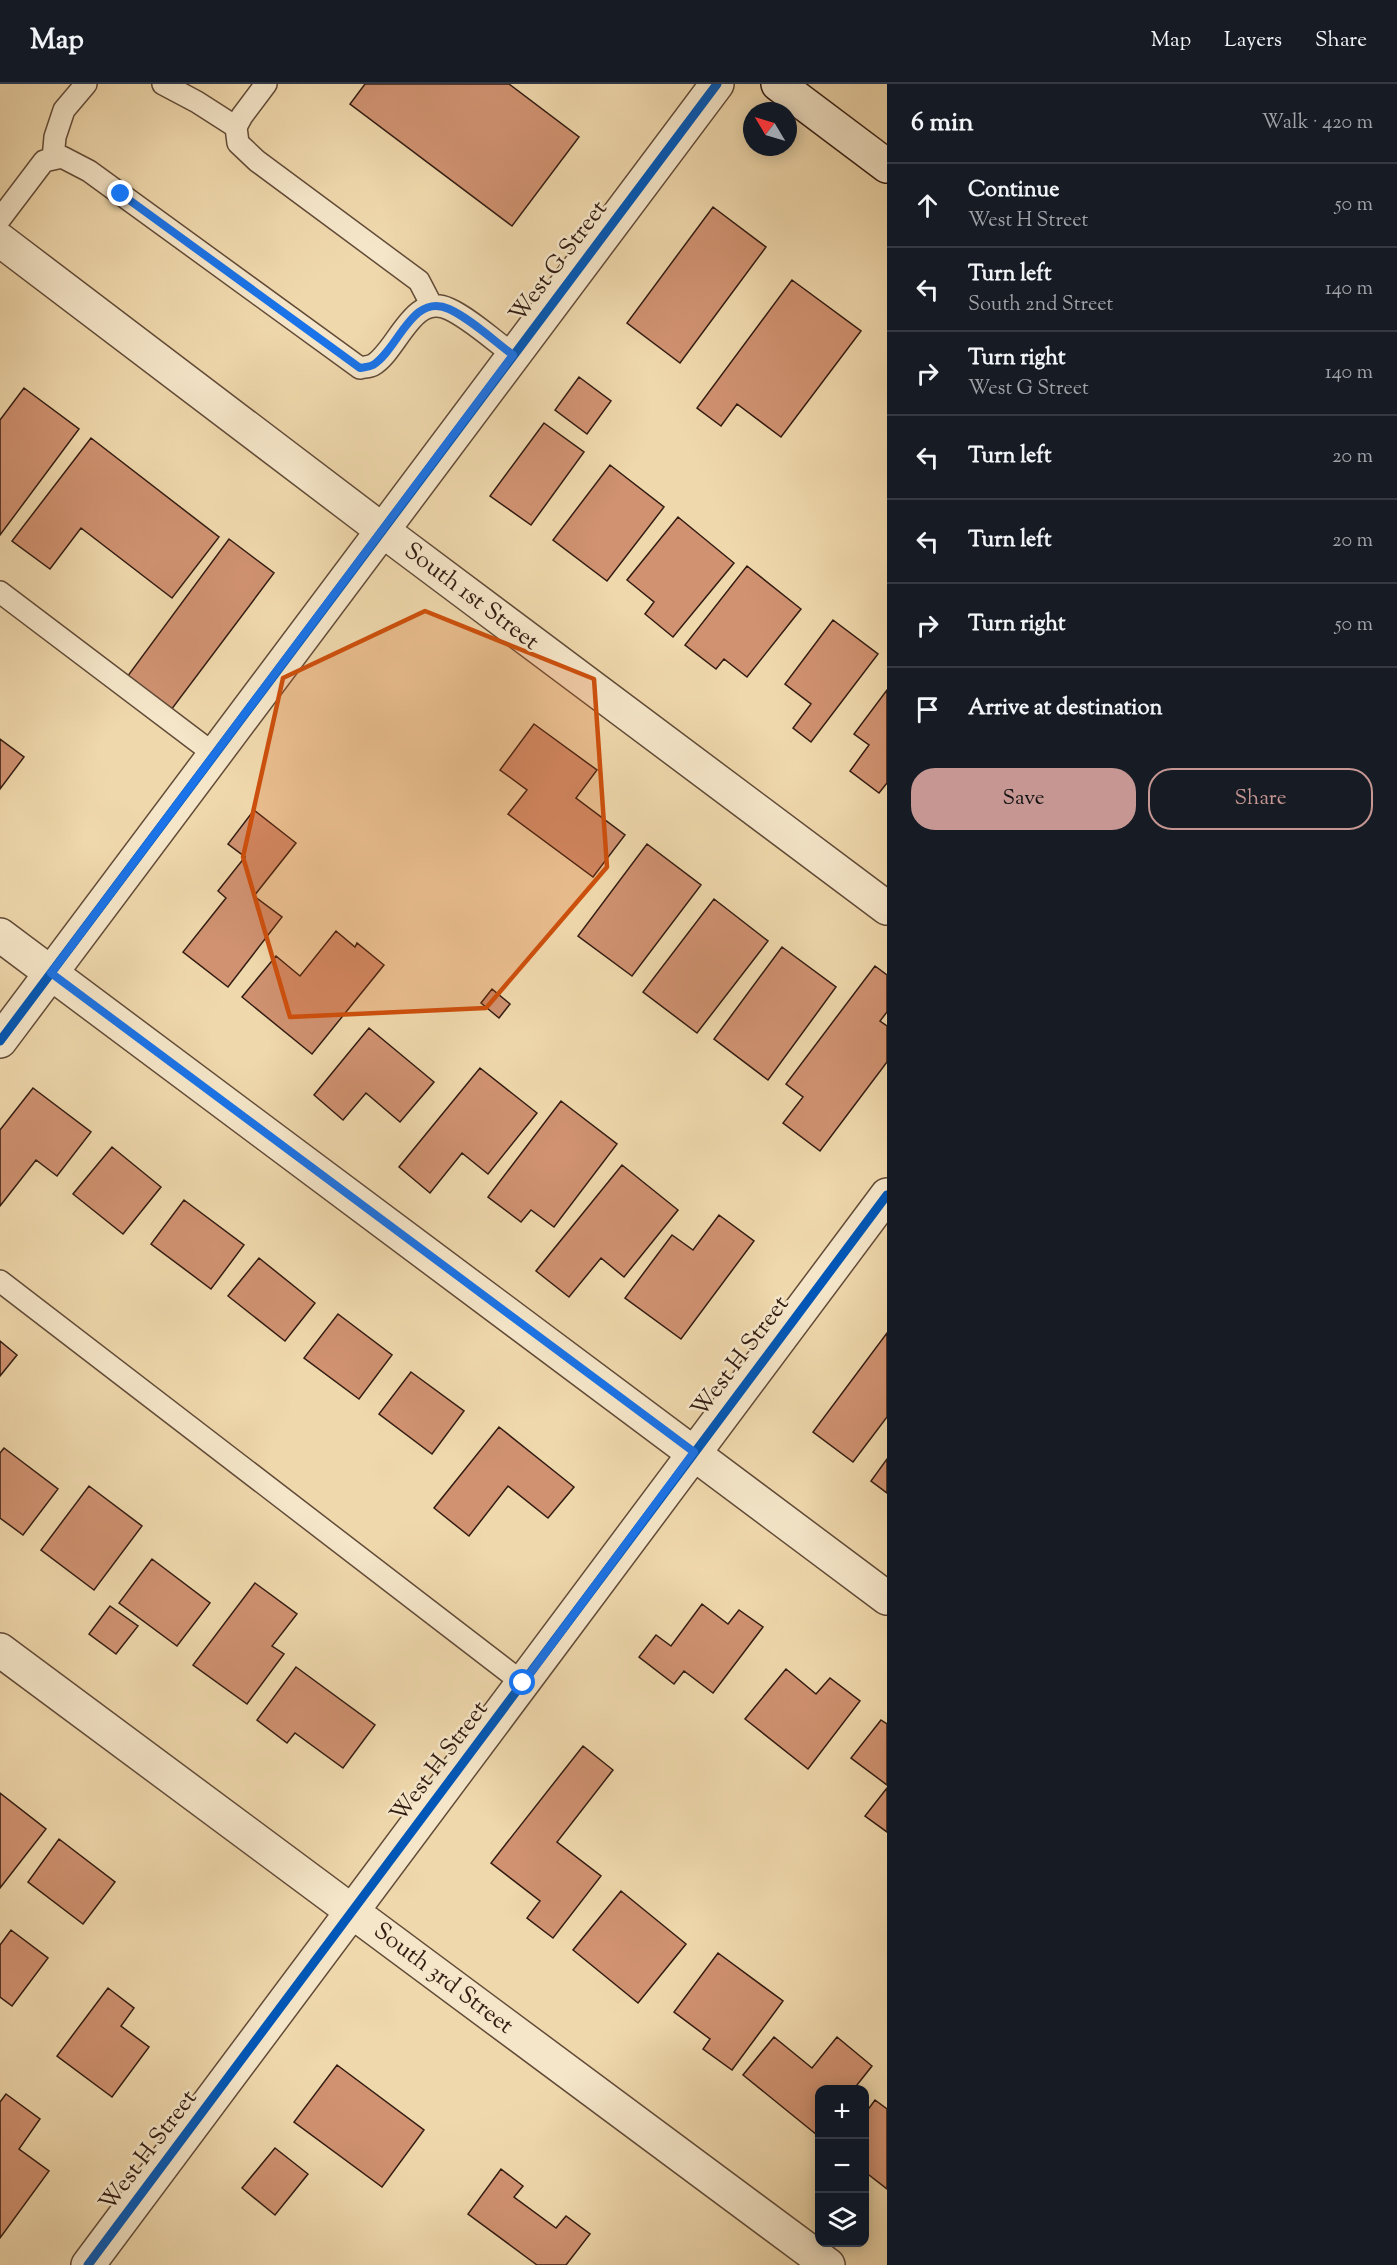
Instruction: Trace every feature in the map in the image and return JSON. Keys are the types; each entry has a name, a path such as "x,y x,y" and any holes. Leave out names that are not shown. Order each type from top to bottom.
{"street":[{"name":"West G Street","path":"0,1041 717,84"},
{"path":"778,84 887,166"},
{"name":"South 1st Street","path":"0,240 382,530 887,908"},
{"path":"0,935 887,1598"},
{"name":"West H Street","path":"88,2265 887,1195"},
{"name":"South 3rd Street","path":"0,1650 828,2265"}],"lane":[{"path":"53,159 55,136 64,110 86,84"},
{"path":"163,84 197,102 236,128"},
{"path":"266,84 242,116 236,128 238,143 419,281 432,306"},
{"path":"0,219 44,161 62,157 89,171 360,368 372,366 383,357 416,313 432,306 448,308 513,355"},
{"path":"0,592 214,754"},
{"path":"0,1281 523,1683"}],"highlighted area":[{"path":"425,611 594,679 607,867 486,1008 290,1017 243,857 283,678"}],"building":[{"path":"365,84 509,84 579,137 512,226 350,104"},
{"path":"713,207 766,247 680,363 627,323"},
{"path":"792,280 861,331 781,437 737,404 721,426 697,408"},
{"path":"579,377 611,401 587,434 555,410"},
{"path":"24,388 79,429 0,535 0,420"},
{"path":"544,423 584,452 531,525 490,496"},
{"path":"91,438 219,537 172,598 81,528 50,569 12,541"},
{"path":"610,465 664,507 607,581 553,540"},
{"path":"678,517 734,563 673,637 645,614 654,602 627,580"},
{"path":"229,539 274,573 171,710 127,677"},
{"path":"747,566 801,609 747,677 724,659 716,669 685,645"},
{"path":"833,620 878,654 811,742 793,728 811,704 785,684"},
{"path":"887,690 887,783 879,793 850,771 869,745 854,734"},
{"path":"534,724 597,770 576,798 625,835 593,877 508,814 527,790 500,770"},
{"path":"0,739 24,757 0,789"},
{"path":"254,810 296,843 254,896 282,917 228,987 183,952 226,898 218,891 245,857 228,844"},
{"path":"647,844 701,885 632,976 578,936"},
{"path":"714,899 768,941 697,1033 643,992"},
{"path":"336,931 355,947 357,943 384,965 312,1054 242,997 276,956 300,976"},
{"path":"782,947 836,987 768,1080 714,1039"},
{"path":"875,966 887,975 887,1012 880,1021 887,1026 887,1062 820,1151 783,1123 803,1097 786,1084"},
{"path":"492,989 510,1004 499,1018 481,1003"},
{"path":"369,1028 434,1082 400,1122 366,1093 343,1120 314,1095"},
{"path":"480,1068 537,1113 488,1174 462,1153 430,1193 399,1167"},
{"path":"33,1088 91,1132 57,1176 36,1160 0,1206 0,1130"},
{"path":"561,1101 617,1144 554,1227 531,1210 521,1222 488,1197"},
{"path":"112,1147 161,1187 123,1234 73,1194"},
{"path":"622,1165 678,1210 624,1277 601,1258 569,1297 536,1271"},
{"path":"184,1200 244,1245 211,1289 151,1244"},
{"path":"719,1215 754,1241 681,1339 625,1298 672,1235 693,1250"},
{"path":"259,1258 315,1303 285,1341 228,1296"},
{"path":"338,1314 392,1355 359,1399 304,1358"},
{"path":"887,1333 887,1417 853,1462 813,1432"},
{"path":"0,1341 17,1355 0,1376"},
{"path":"411,1372 464,1411 432,1454 379,1414"},
{"path":"499,1427 574,1487 548,1518 508,1486 469,1536 434,1508"},
{"path":"4,1448 58,1489 23,1535 0,1518 0,1453"},
{"path":"887,1459 887,1493 871,1481"},
{"path":"89,1486 142,1526 94,1590 41,1550"},
{"path":"152,1559 210,1603 177,1646 119,1603"},
{"path":"255,1583 297,1614 272,1646 284,1654 247,1704 193,1665"},
{"path":"702,1604 728,1624 739,1610 763,1627 713,1693 684,1671 674,1684 639,1657 656,1635 671,1646"},
{"path":"110,1606 138,1626 116,1654 89,1634"},
{"path":"296,1667 375,1725 343,1768 295,1733 287,1743 257,1720"},
{"path":"786,1669 816,1694 830,1678 860,1701 808,1769 745,1719"},
{"path":"881,1720 887,1724 887,1785 851,1758"},
{"path":"583,1746 613,1770 557,1842 601,1876 553,1938 527,1918 540,1901 491,1863"},
{"path":"887,1788 887,1832 865,1816"},
{"path":"0,1793 46,1829 0,1888"},
{"path":"59,1839 115,1882 83,1924 28,1882"},
{"path":"621,1891 686,1944 638,2003 573,1950"},
{"path":"11,1930 48,1958 12,2006 0,1997 0,1945"},
{"path":"718,1953 783,2001 732,2070 703,2049 710,2039 674,2012"},
{"path":"108,1988 134,2008 121,2026 149,2047 112,2097 57,2056"},
{"path":"774,2037 812,2068 837,2037 872,2066 857,2085 815,2085 815,2133 743,2075"},
{"path":"337,2065 424,2130 382,2187 294,2122"},
{"path":"6,2094 40,2119 19,2149 49,2171 0,2238 0,2102"},
{"path":"875,2100 887,2109 887,2189 869,2175 869,2108"},
{"path":"275,2148 308,2174 275,2215 242,2188"},
{"path":"501,2169 523,2186 514,2197 556,2228 566,2216 590,2234 566,2265 537,2265 468,2214"}],"cycle path":[{"path":"0,1041 717,84"},
{"path":"88,2265 887,1195"}],"route":[{"path":"121,194 360,368 372,366 383,357 416,313 432,306 448,308 513,355 51,973 694,1452 523,1683"}]}
